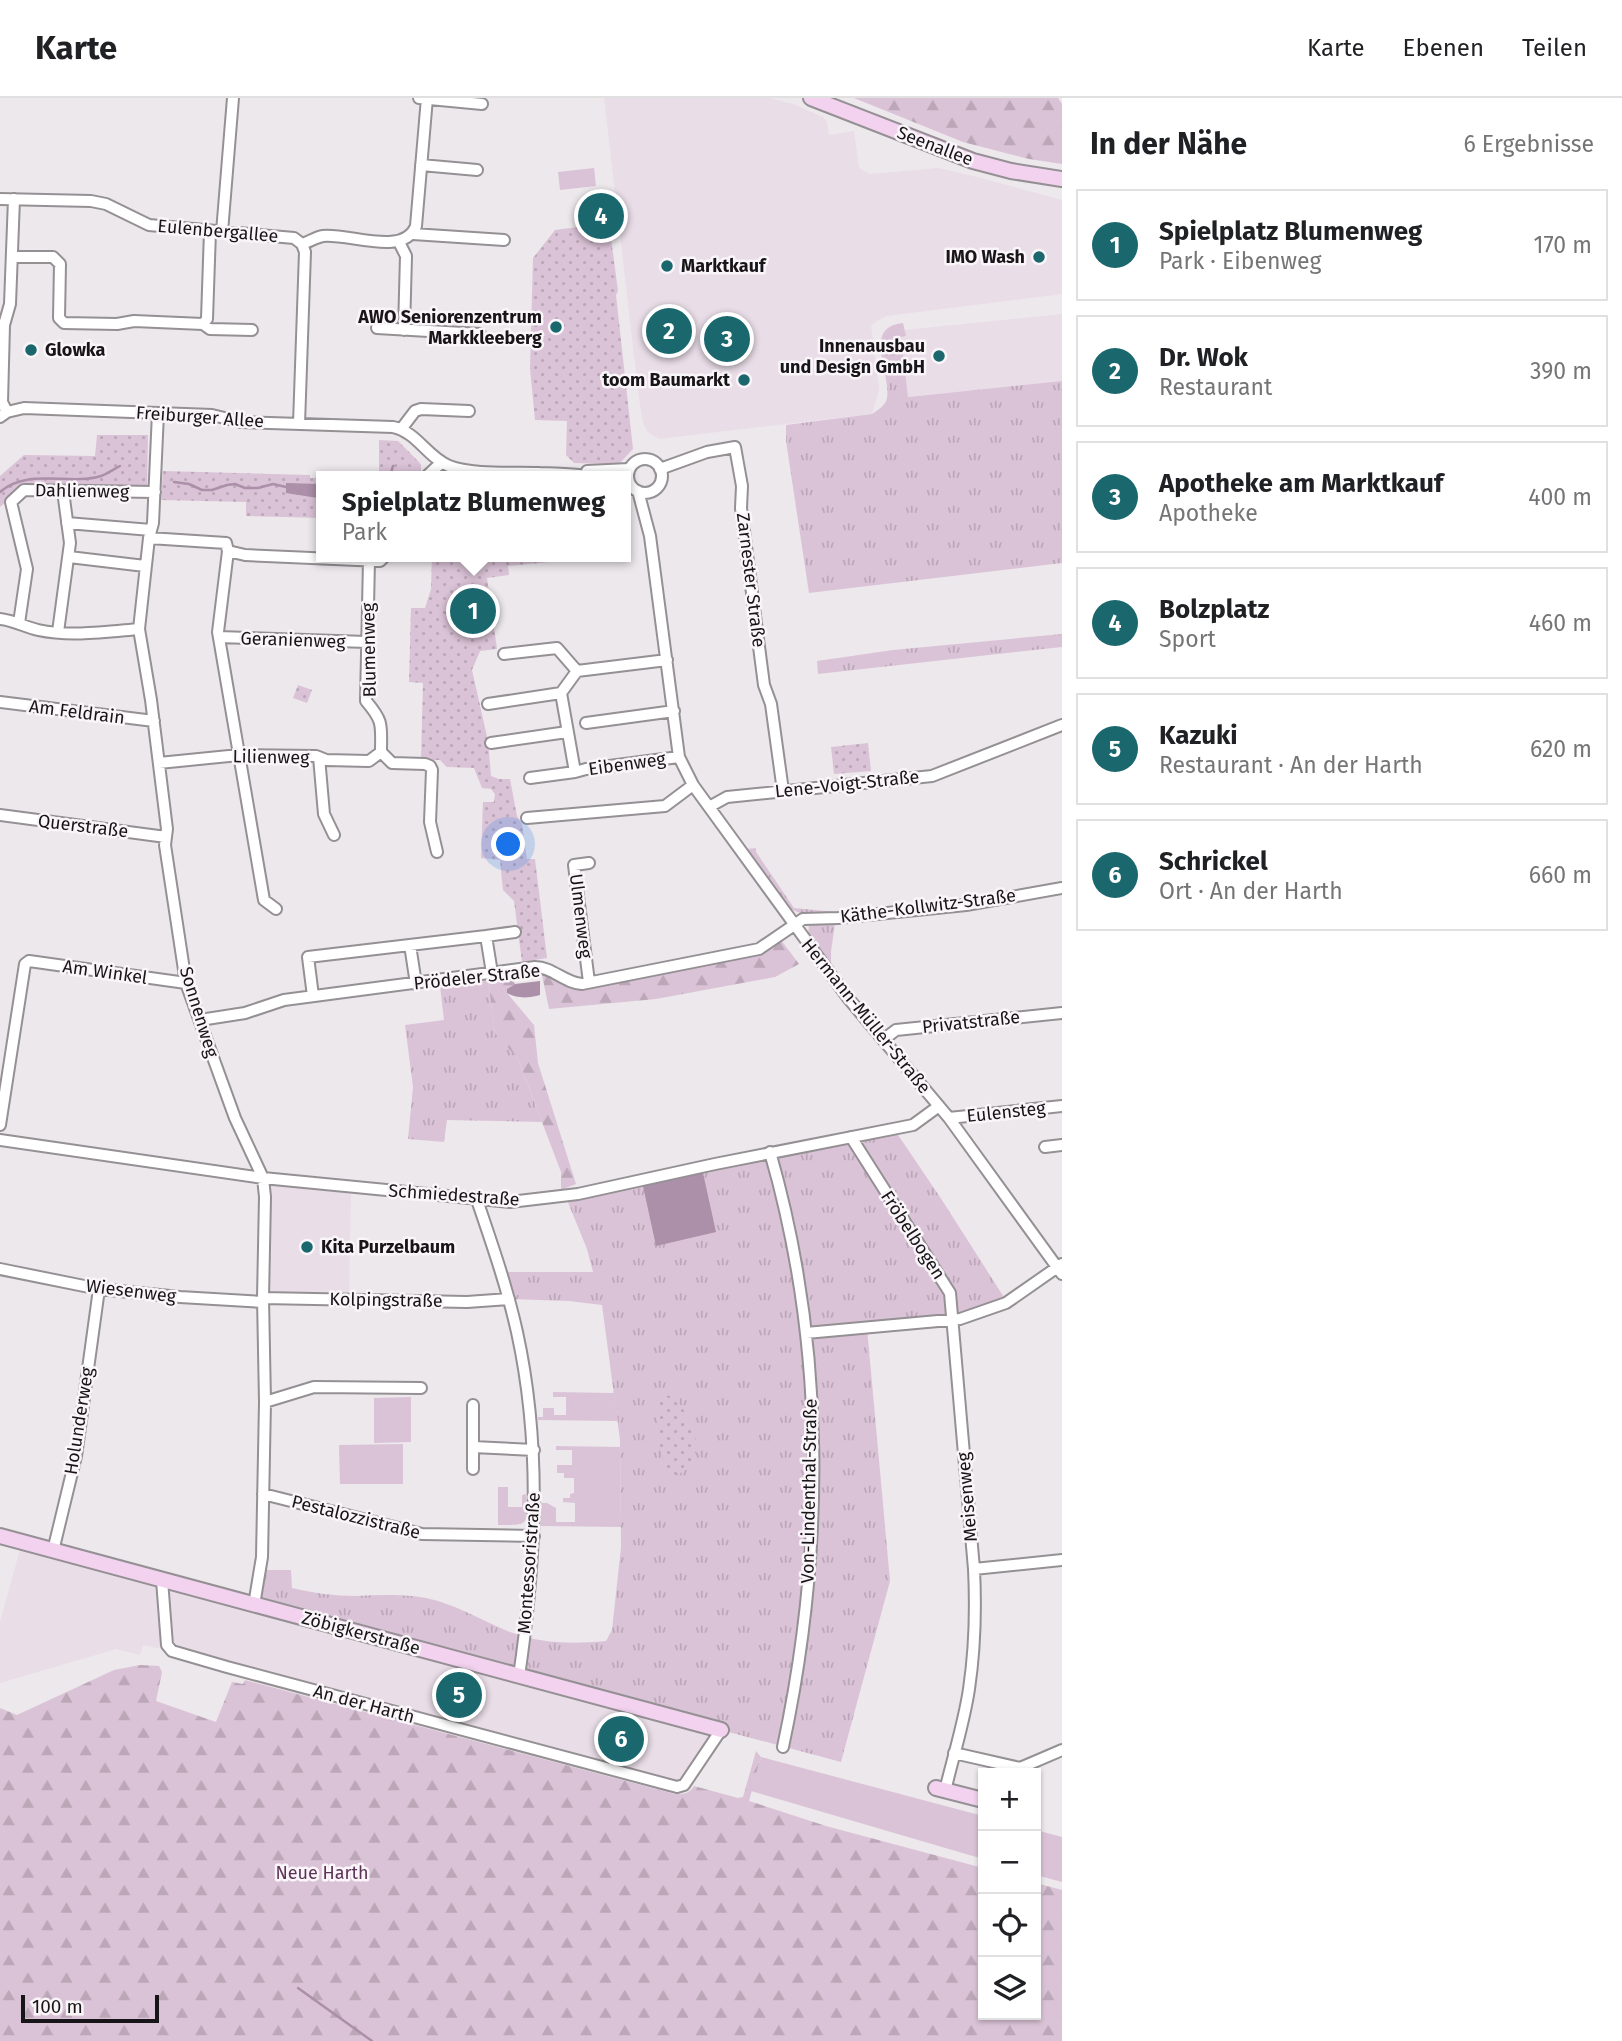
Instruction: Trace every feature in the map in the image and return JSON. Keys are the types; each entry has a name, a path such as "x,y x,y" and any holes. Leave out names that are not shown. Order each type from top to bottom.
{"main road":[{"name":"Seenallee","path":"811,98 973,161 1011,171 1062,179"},
{"name":"Zöbigkerstraße","path":"0,1536 721,1730"},
{"path":"941,1789 978,1800"}],"street":[{"path":"222,232 233,98"},
{"path":"419,98 482,104"},
{"path":"413,234 416,226 427,98"},
{"path":"421,165 477,170"},
{"name":"Eulenbergallee","path":"0,198 91,201 106,204 149,225 294,239 302,244 305,252 299,424"},
{"path":"4,414 4,325 10,304 14,199"},
{"path":"203,324 207,319 210,230"},
{"path":"302,244 323,236 399,242 413,234 504,240"},
{"path":"399,242 406,256 404,330"},
{"path":"12,257 57,259 60,264 59,318 64,323 117,324 134,321 203,324 211,329 251,331"},
{"path":"377,328 480,334"},
{"name":"Freiburger Allee","path":"4,414 24,408 212,415 241,422 402,428"},
{"path":"469,411 421,409 415,411 402,428 441,463 462,470 499,471"},
{"name":"Sonnenweg","path":"158,413 155,492 139,629 154,721 167,829 165,845 186,983 235,1118 262,1178 265,1197 262,1557 254,1605"},
{"name":"Zarnester Straße","path":"660,469 707,452 735,447 742,486 741,508 762,671 771,704 783,791"},
{"path":"631,471 635,462 644,459 655,462 660,469 660,481 652,491 638,491 631,481"},
{"path":"432,471 441,463"},
{"name":"Dahlienweg","path":"19,623 27,569 11,502 24,490 155,492"},
{"path":"58,632 69,557 63,491"},
{"name":"Hermann-Müller-Straße","path":"638,491 650,536 680,758 694,785 848,998 949,1118 1060,1268"},
{"name":"Hermann-Müller-Straße","path":"650,536 652,491"},
{"path":"67,523 226,542 228,551 219,638 264,900 276,909"},
{"path":"228,551 244,555 316,558"},
{"path":"69,557 145,566"},
{"name":"Blumenweg","path":"369,562 366,701 381,722 380,752"},
{"path":"0,619 36,629 82,634 139,629"},
{"name":"Geranienweg","path":"219,638 367,642"},
{"path":"503,654 557,649 577,671"},
{"path":"488,704 561,693 577,671 667,660"},
{"name":"Eibenweg","path":"561,693 575,772"},
{"name":"Am Feldrain","path":"0,702 154,721"},
{"path":"586,723 674,711"},
{"name":"Lene-Voigt-Straße","path":"709,807 727,797 932,776 1062,725"},
{"path":"491,743 567,732"},
{"path":"380,752 392,763 430,766 430,822 437,852"},
{"name":"Lilienweg","path":"159,763 239,755 369,761 380,752"},
{"path":"319,757 324,814 334,835"},
{"name":"Eibenweg","path":"530,778 586,768 680,758"},
{"path":"527,818 665,806 694,785"},
{"name":"Querstraße","path":"0,815 166,837"},
{"name":"Ulmenweg","path":"589,863 574,865 589,982"},
{"name":"Käthe-Kollwitz-Straße","path":"794,924 803,919 966,905 1062,888"},
{"name":"Prödeler Straße","path":"200,1020 245,1013 284,1000 543,967 572,982 582,984 759,949 794,924"},
{"path":"313,996 307,957 515,932"},
{"path":"486,936 492,973"},
{"path":"410,945 416,984"},
{"name":"Am Winkel","path":"0,1125 25,964 29,961 186,983"},
{"name":"Privatstraße","path":"883,1040 896,1030 1062,1013"},
{"name":"Schmiedestraße","path":"0,1140 262,1178 510,1202 578,1194 770,1152 913,1125 939,1106"},
{"name":"Eulensteg","path":"949,1118 1062,1106"},
{"name":"Fröbelbogen","path":"851,1137 950,1293 951,1320"},
{"path":"1045,1147 1062,1146"},
{"name":"Von-Lindenthal-Straße","path":"770,1152 786,1215 806,1333 813,1422 812,1533 803,1634 783,1747"},
{"name":"Montessoristraße","path":"477,1200 509,1299 523,1361 534,1450 534,1535 530,1596 519,1676"},
{"path":"806,1333 963,1318 1006,1303 1060,1268"},
{"name":"Wiesenweg","path":"0,1269 99,1289 180,1297 263,1300"},
{"name":"Holunderweg","path":"53,1551 76,1456 99,1289"},
{"name":"Kolpingstraße","path":"263,1300 467,1302 509,1299"},
{"name":"Meisenweg","path":"941,1789 954,1753 969,1693 976,1610 951,1320"},
{"path":"265,1402 314,1387 421,1388"},
{"path":"473,1405 473,1469"},
{"path":"473,1447 534,1450"},
{"name":"Pestalozzistraße","path":"263,1494 422,1534 534,1535"},
{"path":"974,1569 1062,1560"},
{"name":"An der Harth","path":"162,1580 167,1645 172,1651 235,1670 677,1787 684,1785 721,1730"},
{"path":"954,1753 1020,1769 1062,1750"}],"shaded area":[{"path":"604,98 770,98 793,104 823,117 827,122 829,135 854,131 859,168 870,174 938,168 1062,200 1062,294 886,316 871,325 879,390 872,414 661,439 653,436 643,423 639,398"},
{"path":"1062,314 1062,381 907,397 901,337 904,330"},
{"path":"286,483 316,484 316,498 286,493"},
{"path":"540,981 540,995 523,997 507,993 507,989 515,984"},
{"path":"703,1173 716,1232 656,1246 643,1186"},
{"name":"Kita Purzelbaum","path":"263,1178 351,1187 349,1300 263,1298"},
{"path":"22,1542 721,1730 684,1785 168,1647 143,1645 140,1655 116,1649 0,1683 0,1622"}],"green space":[{"path":"854,98 1058,98 1062,104 1062,164 1029,159 963,142"},
{"path":"594,168 596,186 560,190 558,172"},
{"path":"609,223 633,449 619,464 574,463 566,455 567,421 535,420 530,369 533,258 555,230"},
{"path":"903,323 906,336 901,337 908,397 1062,381 1062,563 809,593 786,441 786,425 872,414 881,407 886,401 887,387 881,342 884,333 891,326"},
{"path":"97,435 148,435 147,489 24,486 0,507 0,476 24,455 95,456"},
{"path":"379,440 398,441 421,465 421,471 379,471"},
{"path":"163,471 310,475 310,478 316,478 316,518 246,516 246,502 161,500"},
{"path":"432,562 549,562 508,566 509,575 487,578 497,649 480,651 472,670 488,741 491,776 510,779 517,816 522,824 527,859 535,859 547,958 522,962 514,901 503,890 500,860 481,858 483,802 494,802 495,794 491,789 482,788 474,768 447,767 440,760 421,760 423,683 409,682 411,608 425,608 431,589"},
{"path":"1062,634 1062,647 818,674 817,661 893,650"},
{"path":"298,685 312,690 307,703 293,698"},
{"path":"868,743 871,771 834,774 831,747"},
{"path":"756,848 756,852 794,908 837,912 804,914 786,905 746,849"},
{"path":"814,923 835,923 831,968 808,935 809,926"},
{"path":"781,940 799,964 775,977 656,999 549,1009 541,970 567,985 759,954"},
{"path":"512,975 515,984 507,989 507,993 534,1025 538,1063 576,1184 561,1190 561,1172 518,1059 495,1033 488,979"},
{"path":"488,979 495,1032 518,1059 542,1122 447,1120 444,1142 408,1139 413,1087 405,1025 444,1020 440,986"},
{"path":"894,1129 1007,1302 960,1319 867,1328 890,1581 841,1762 254,1605 260,1570 291,1570 292,1588 340,1595 396,1595 432,1599 510,1632 534,1639 570,1643 606,1641 612,1630 621,1547 620,1440 602,1305 509,1299 502,1272 593,1272 587,1249 565,1195"},
{"path":"553,1392 614,1393 618,1421 538,1420 538,1417 543,1417 543,1408 554,1408 554,1415 566,1415 566,1397 553,1397"},
{"path":"657,1395 673,1396 679,1403 690,1422 696,1444 692,1463 682,1472 668,1477 657,1438"},
{"path":"411,1397 411,1442 374,1443 374,1398"},
{"path":"403,1444 403,1484 340,1484 339,1445"},
{"path":"556,1446 620,1447 621,1527 541,1526 541,1503 556,1508 556,1522 575,1522 575,1503 563,1502 563,1498 570,1498 570,1494 574,1493 574,1478 564,1478 564,1473 557,1473 557,1465 572,1465 572,1450 556,1450"},
{"path":"498,1487 508,1487 508,1507 522,1507 522,1495 526,1494 525,1521 516,1525 498,1525"},
{"name":"Neue Harth","path":"140,1665 159,1666 162,1672 156,1701 216,1722 232,1682 243,1684 245,1680 675,1794 686,1793 694,1786 743,1797 756,1751 761,1757 749,1801 826,1826 978,1867 978,2020 1041,2020 1041,1884 1062,1890 1062,2041 0,2041 0,1708 17,1715 114,1670"},
{"path":"761,1757 978,1815 978,1858 751,1791"},
{"path":"1041,1831 1062,1837 1062,1882 1041,1876"}],"waterway":[{"path":"0,492 23,480 88,479 120,466"},
{"path":"392,471 393,466"},
{"path":"174,482 189,484 202,490 235,484 245,488 273,484 286,487"},
{"path":"298,1988 372,2041"}],"place":[{"name":"Bolzplatz","path":"601,216"},
{"name":"IMO Wash","path":"1039,257"},
{"name":"Marktkauf","path":"667,266"},
{"name":"AWO Seniorenzentrum Markkleeberg","path":"556,327"},
{"name":"Dr. Wok","path":"669,331"},
{"name":"Apotheke am Marktkauf","path":"727,339"},
{"name":"Glowka","path":"31,350"},
{"name":"Innenausbau und Design GmbH","path":"939,356"},
{"name":"toom Baumarkt","path":"744,380"},
{"name":"Spielplatz Blumenweg","path":"473,611"},
{"name":"Kita Purzelbaum","path":"307,1247"},
{"name":"Kazuki","path":"459,1695"},
{"name":"Schrickel","path":"621,1739"}]}
